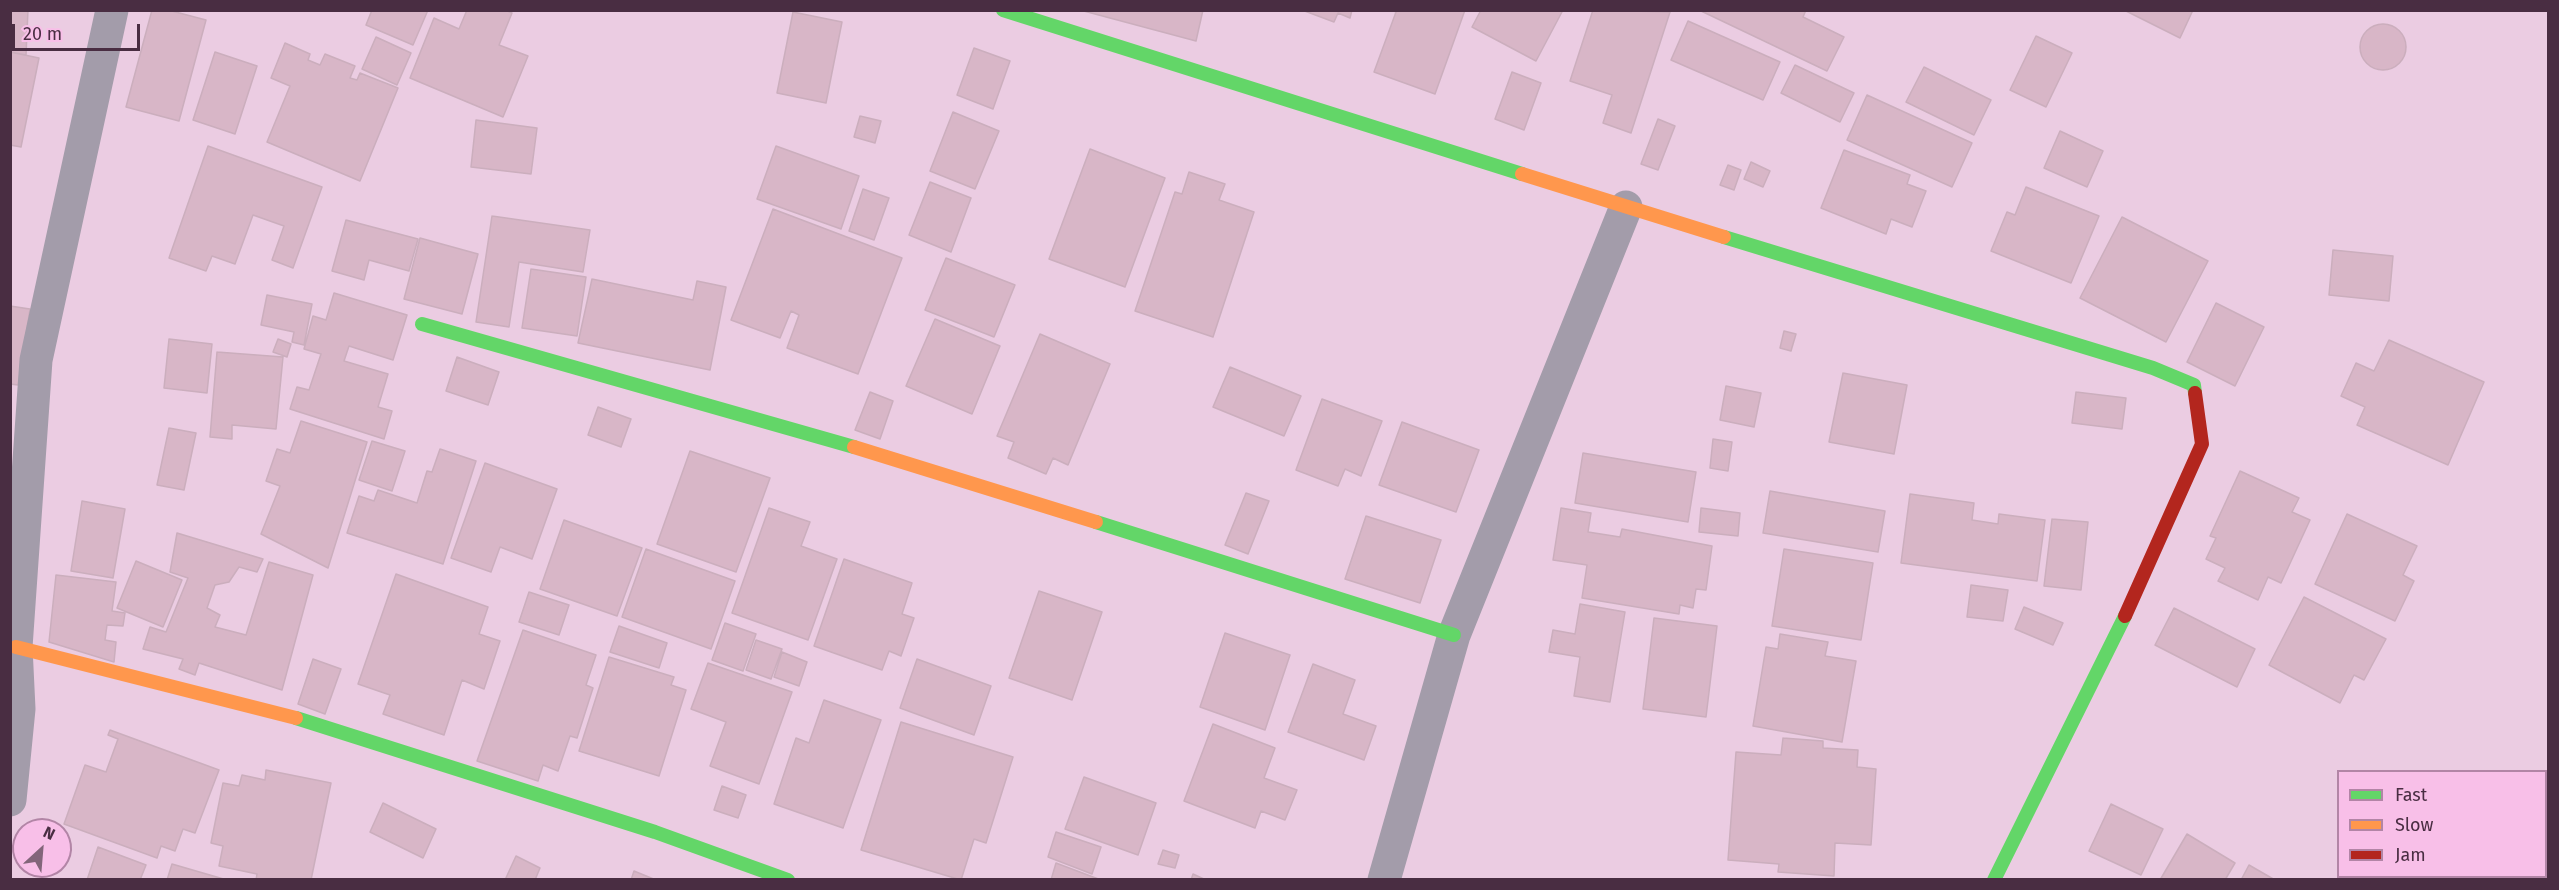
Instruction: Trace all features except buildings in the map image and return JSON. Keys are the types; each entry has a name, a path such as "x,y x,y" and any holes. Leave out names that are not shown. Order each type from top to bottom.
{"street":[{"path":"10,800 16,647 36,360 112,10"},
{"path":"1003,10 1626,207 2153,368 2194,385 2202,444 2127,612 1994,879"},
{"path":"1384,879 1454,635 1626,207"},
{"path":"422,324 904,461 1454,635"},
{"path":"16,647 316,723 654,832 788,879"}],"traffic: fast":[{"path":"1003,10 1522,174"},
{"path":"1724,237 2153,368 2194,385 2195,393"},
{"path":"422,324 854,447"},
{"path":"1096,522 1454,635"},
{"path":"1994,880 2125,616"},
{"path":"296,718 655,832 788,880"}],"traffic: slow":[{"path":"1522,174 1724,237"},
{"path":"854,447 1096,522"},
{"path":"16,647 296,718"}],"traffic: jam":[{"path":"2125,616 2202,444 2195,393"}]}
